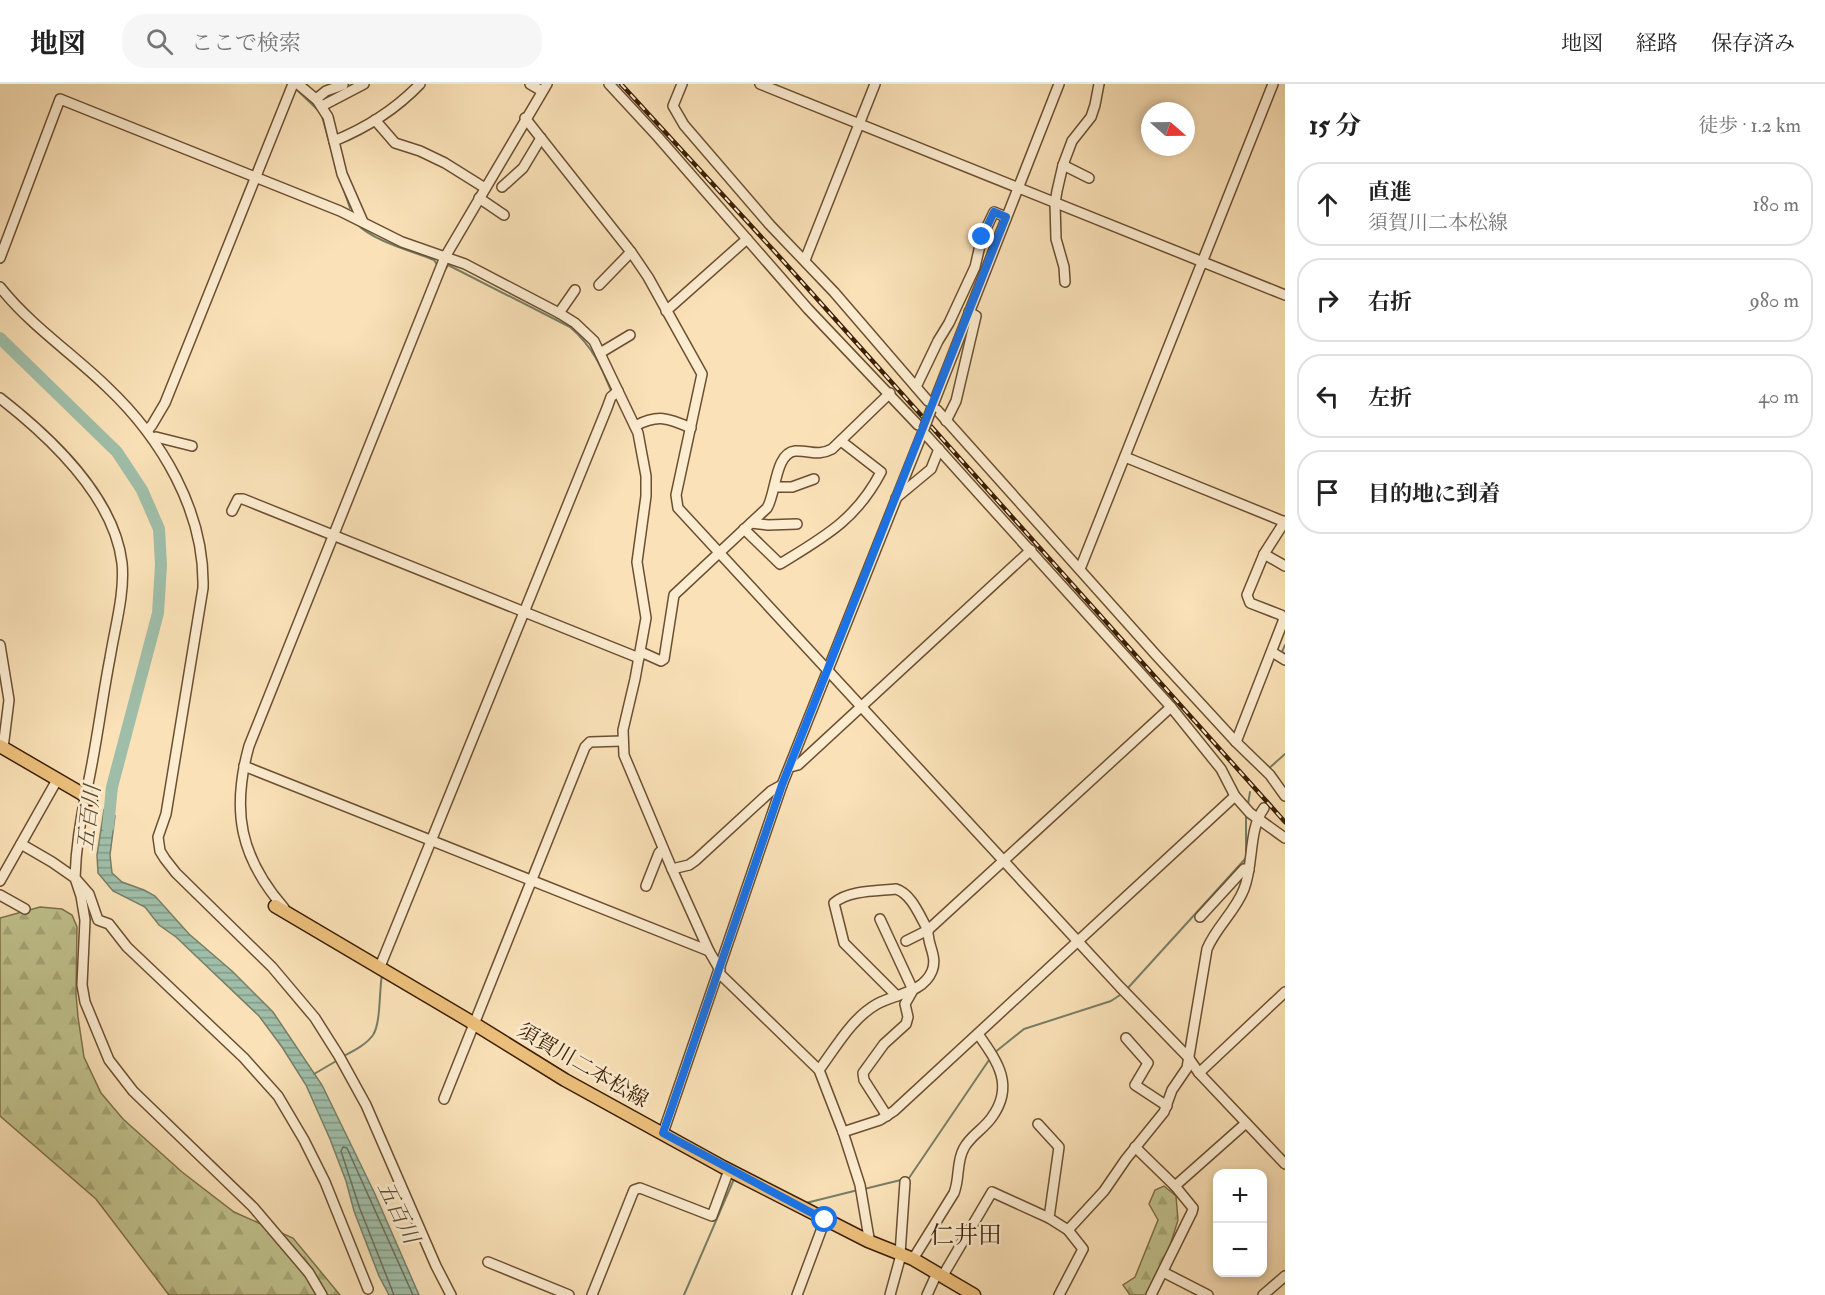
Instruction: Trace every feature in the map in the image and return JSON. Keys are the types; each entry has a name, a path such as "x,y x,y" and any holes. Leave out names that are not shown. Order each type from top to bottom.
{"main road":[{"path":"1,747 88,797"},
{"name":"須賀川二本松線","path":"274,906 565,1080 729,1170 825,1220 905,1256 974,1295"}],"street":[{"path":"149,435 165,403 293,84"},
{"path":"298,84 319,103 328,117 342,174 363,222"},
{"path":"319,103 326,92 343,84"},
{"path":"319,103 364,84"},
{"path":"334,141 375,120 420,84"},
{"path":"288,913 260,876 246,843 240,800 244,766 258,723 445,257 544,87 530,84"},
{"path":"609,84 808,309 890,393 1171,707 1221,769 1235,796 1250,812 1285,838"},
{"path":"682,84 673,106 684,125 770,225 805,260 932,407 1155,655 1270,775 1282,794"},
{"path":"760,84 777,88 859,125 1285,295"},
{"path":"805,260 875,84"},
{"path":"663,1133 782,785 1059,84"},
{"path":"1065,282 1064,267 1056,239 1055,203 1063,165 1076,134 1091,117 1100,84"},
{"path":"1080,569 1273,84"},
{"path":"0,258 60,99 256,177 363,222 402,242 445,257 559,313 575,323 590,337 635,426 641,444 647,484 637,562 646,618 625,718 622,741 624,755 663,849 719,972 819,1070 843,1132 861,1189 868,1241"},
{"path":"525,118 631,252 648,277 702,374 675,502 678,508 1285,1164"},
{"path":"375,120 395,143 446,163 485,188"},
{"path":"502,187 523,168 541,138"},
{"path":"1063,165 1089,178"},
{"path":"479,198 504,215"},
{"path":"916,387 975,267 982,237 994,212 1006,217"},
{"path":"666,311 747,239"},
{"path":"599,285 631,252"},
{"path":"0,287 13,304 107,387 149,435 177,480 199,534 204,567 202,597 166,814 158,837 160,851 176,873 272,967 315,1018 366,1105 436,1266 451,1295"},
{"path":"559,313 575,290"},
{"path":"946,421 956,400 976,316 969,312"},
{"path":"600,353 630,335"},
{"path":"379,969 611,397 618,391"},
{"path":"232,511 238,499 243,499 525,612 661,661 664,659 674,595 767,508 781,462 787,454 794,451 824,453 841,441 890,393"},
{"path":"0,398 61,452 99,501 109,521 122,562 118,612 88,797 76,854 75,878 85,920 82,985 85,1002 109,1060 133,1091 253,1207 309,1273 322,1295"},
{"path":"635,426 653,419 668,418 691,428"},
{"path":"149,435 192,446"},
{"path":"748,526 780,564 838,526 860,505 881,472 841,441"},
{"path":"896,499 931,469 939,449"},
{"path":"1125,457 1285,522 1264,554 1247,595 1250,603 1284,617 1284,622 1236,742"},
{"path":"775,487 792,487 814,479"},
{"path":"748,526 797,524"},
{"path":"790,766 798,765 1031,550"},
{"path":"1264,554 1285,567"},
{"path":"0,645 9,700 1,747"},
{"path":"1272,652 1285,660"},
{"path":"906,941 928,930 1171,707"},
{"path":"444,1099 585,747 590,742 622,741"},
{"path":"244,766 709,951"},
{"path":"0,881 57,780"},
{"path":"672,869 688,865 696,860 771,791 782,785"},
{"path":"843,1132 887,1116 1235,796"},
{"path":"1250,812 1264,808"},
{"path":"1068,1230 1104,1191 1167,1106 1172,1090 1187,1068 1207,949 1211,939 1230,915 1244,890 1249,870 1250,812"},
{"path":"21,844 75,878 89,894 98,920 109,924 127,946 244,1058 278,1096 325,1182 368,1289"},
{"path":"646,886 659,853 663,849"},
{"path":"1200,917 1244,869 1249,870"},
{"path":"819,1070 853,1024 864,1013 877,1004 913,990 926,981 934,965 928,930 911,901 898,889 840,898 834,903 844,943 897,996"},
{"path":"0,895 25,909"},
{"path":"880,920 913,990"},
{"path":"887,1116 864,1080 863,1073 884,1044 906,1024 908,1017 905,1004 913,990"},
{"path":"1199,1073 1285,992"},
{"path":"890,1295 905,1256 954,1193 958,1164 964,1148 996,1111 1004,1086 992,1055 978,1034"},
{"path":"1126,1038 1148,1064 1136,1085 1167,1106"},
{"path":"1175,1186 1246,1123"},
{"path":"1038,1124 1059,1147 1049,1218"},
{"path":"1135,1147 1175,1186 1192,1208 1151,1295"},
{"path":"592,1295 634,1190 640,1188 712,1216 729,1170"},
{"path":"905,1182 905,1256"},
{"path":"927,1295 992,1192 1049,1218 1068,1230 1083,1248 1059,1295"},
{"path":"797,1295 825,1220"},
{"path":"488,1262 569,1295"},
{"path":"1163,1272 1193,1291 1205,1294"},
{"path":"1263,1295 1285,1276"}],"green space":[{"path":"40,907 62,909 72,915 77,927 78,1017 84,1057 101,1093 123,1119 182,1172 234,1212 293,1238 340,1295 169,1295 96,1199 0,1116 0,918"},
{"path":"1164,1186 1176,1196 1178,1220 1165,1262 1148,1295 1130,1295 1123,1285 1135,1277 1158,1220 1149,1204 1155,1190"}],"water":[{"path":"104,810 115,816 110,855 112,873 122,882 155,896 189,934 232,971 273,1012 322,1085 374,1192 419,1295 389,1295 379,1276 354,1211 346,1181 330,1139 306,1085 259,1016 176,937 159,925 145,907 113,891 98,873 97,855"}],"waterway":[{"path":"295,88 319,111"},
{"path":"322,116 338,174"},
{"path":"341,182 350,208"},
{"path":"357,224 373,236 434,260 438,266"},
{"path":"445,270 448,265 570,327 596,357 612,393"},
{"name":"五百川","path":"0,338 117,452 142,490 159,529 161,565 158,613 112,787 108,827"},
{"path":"1285,645 1282,652 1285,654"},
{"path":"1267,770 1285,754"},
{"path":"1248,804 1250,792"},
{"path":"1127,989 1246,858 1246,813"},
{"path":"342,1057 363,1045 376,1030 382,975"},
{"path":"994,1053 1024,1029 1111,1001 1123,993"},
{"path":"864,1189 909,1178 991,1057"},
{"path":"314,1074 338,1060"},
{"path":"684,1295 734,1179"},
{"path":"806,1203 858,1190"}],"tunnel":[{"path":"1264,808 1274,799"}],"railway":[{"path":"621,84 776,253 1285,822"}],"district":[{"name":"仁井田","path":"966,1235"}],"route":[{"path":"825,1220 663,1133 782,785 1006,217 994,212 982,237"}]}
